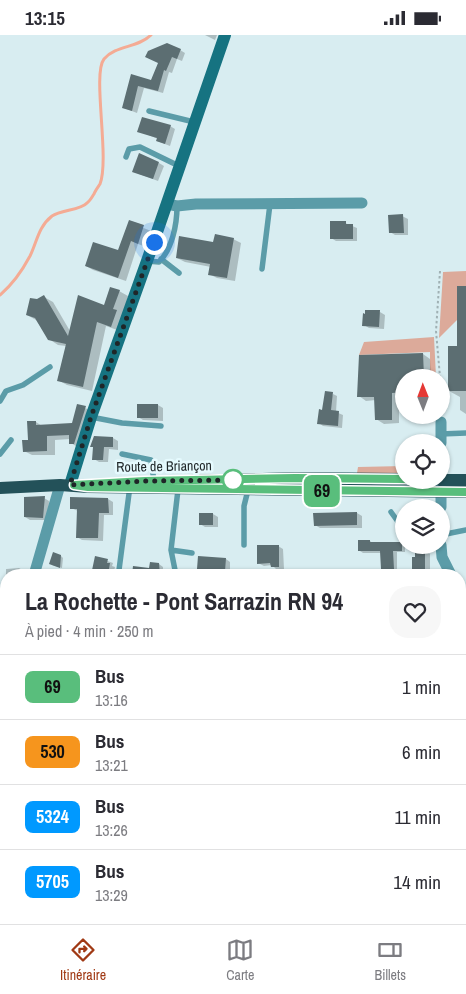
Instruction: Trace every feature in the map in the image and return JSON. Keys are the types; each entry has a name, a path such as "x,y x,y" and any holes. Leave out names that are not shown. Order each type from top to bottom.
{"main road":[{"name":"Route de Briançon","path":"249,485 295,478 395,479"},
{"name":"Route de Briançon","path":"450,482 466,480"},
{"name":"Route de Briançon","path":"0,488 68,485 249,485 322,491 395,486"},
{"name":"Route de Briançon","path":"450,486 466,492"}],"street":[{"path":"36,569 147,261 172,205 180,166 225,35"},
{"path":"172,205 362,203"},
{"path":"450,484 466,485"},
{"path":"442,554 448,569"}],"lane":[{"path":"149,111 194,123"},
{"path":"126,157 129,149 136,147 180,166"},
{"path":"262,269 270,204"},
{"path":"147,261 159,262 165,255 177,221 172,205"},
{"path":"161,259 179,273"},
{"path":"0,401 6,391 23,385 50,367"},
{"path":"91,417 122,423 161,426"},
{"path":"441,433 466,433"},
{"path":"0,454 11,440"},
{"path":"122,454 151,460 154,485"},
{"path":"119,569 130,485"},
{"path":"175,569 171,550 179,485"},
{"path":"244,545 244,506 249,485"},
{"path":"391,512 395,518"},
{"path":"450,533 466,530"},
{"path":"171,550 192,553"}],"path":[{"path":"439,369 436,331 440,271"}],"shaded area":[{"path":"466,271 466,286 457,286 457,320 439,338 443,272"},
{"path":"434,337 436,369 430,369 430,352 359,355 364,342"},
{"path":"395,466 395,473 357,473 358,467"}],"building":[{"path":"167,43 181,49 177,59 172,57 166,71 164,70 158,91 138,86 132,111 122,108 131,74 151,80 158,63 145,57 148,51"},
{"path":"142,117 171,125 165,144 156,141 157,138 137,132"},
{"path":"139,153 159,162 153,179 132,172"},
{"path":"403,214 404,233 389,233 388,215"},
{"path":"129,220 144,225 138,244 131,241 118,278 85,266 93,242 118,250"},
{"path":"330,221 346,221 346,224 353,224 353,239 330,239"},
{"path":"215,234 234,238 227,278 208,275 210,264 176,258 179,236 213,242"},
{"path":"457,286 466,286 466,391 450,391 448,346 457,346"},
{"path":"110,287 120,290 113,309 117,310 111,327 97,322 83,387 57,381 66,344 48,340 35,318 26,315 30,298 37,299 44,295 68,336 78,295 104,305"},
{"path":"365,310 380,310 379,327 362,326"},
{"path":"423,353 424,369 395,369 395,393 392,393 392,420 375,420 374,397 357,397 359,355"},
{"path":"325,391 333,392 331,410 339,411 338,426 317,424 319,409 322,410"},
{"path":"77,404 86,406 74,444 69,444 69,435 47,436 47,451 23,452 22,440 28,440 27,421 36,421 36,425 72,423"},
{"path":"137,404 158,404 158,418 137,418"},
{"path":"94,436 113,437 113,447 104,447 103,460 92,460 93,447 90,447"},
{"path":"45,496 43,518 24,517 24,497"},
{"path":"70,497 108,498 109,513 99,513 98,538 76,538 77,509 70,509"},
{"path":"357,512 357,525 314,526 313,513"},
{"path":"199,513 213,513 213,525 199,525"},
{"path":"358,540 395,542 395,551 393,551 394,569 381,569 380,551 358,551"},
{"path":"257,545 279,545 279,567 271,567 270,563 257,564"},
{"path":"53,552 61,555 60,568 49,564"},
{"path":"415,554 425,554 425,569 412,569 412,557 415,557"},
{"path":"95,556 108,559 107,563 110,563 109,569 92,569"},
{"path":"198,556 226,558 225,569 197,569"},
{"path":"150,562 159,563 160,569 133,569 133,566 149,568"}],"waterway":[{"path":"0,295 24,267 47,220 56,214 84,205 90,200 100,184 103,172 100,81 104,59 109,54 140,42 151,35"}],"bus line":[{"name":"69","path":"395,479 295,478 145,481 74,485 88,487 242,490 466,492"}],"route":[{"path":"154,242 91,417 70,485 145,481 233,480"}]}
